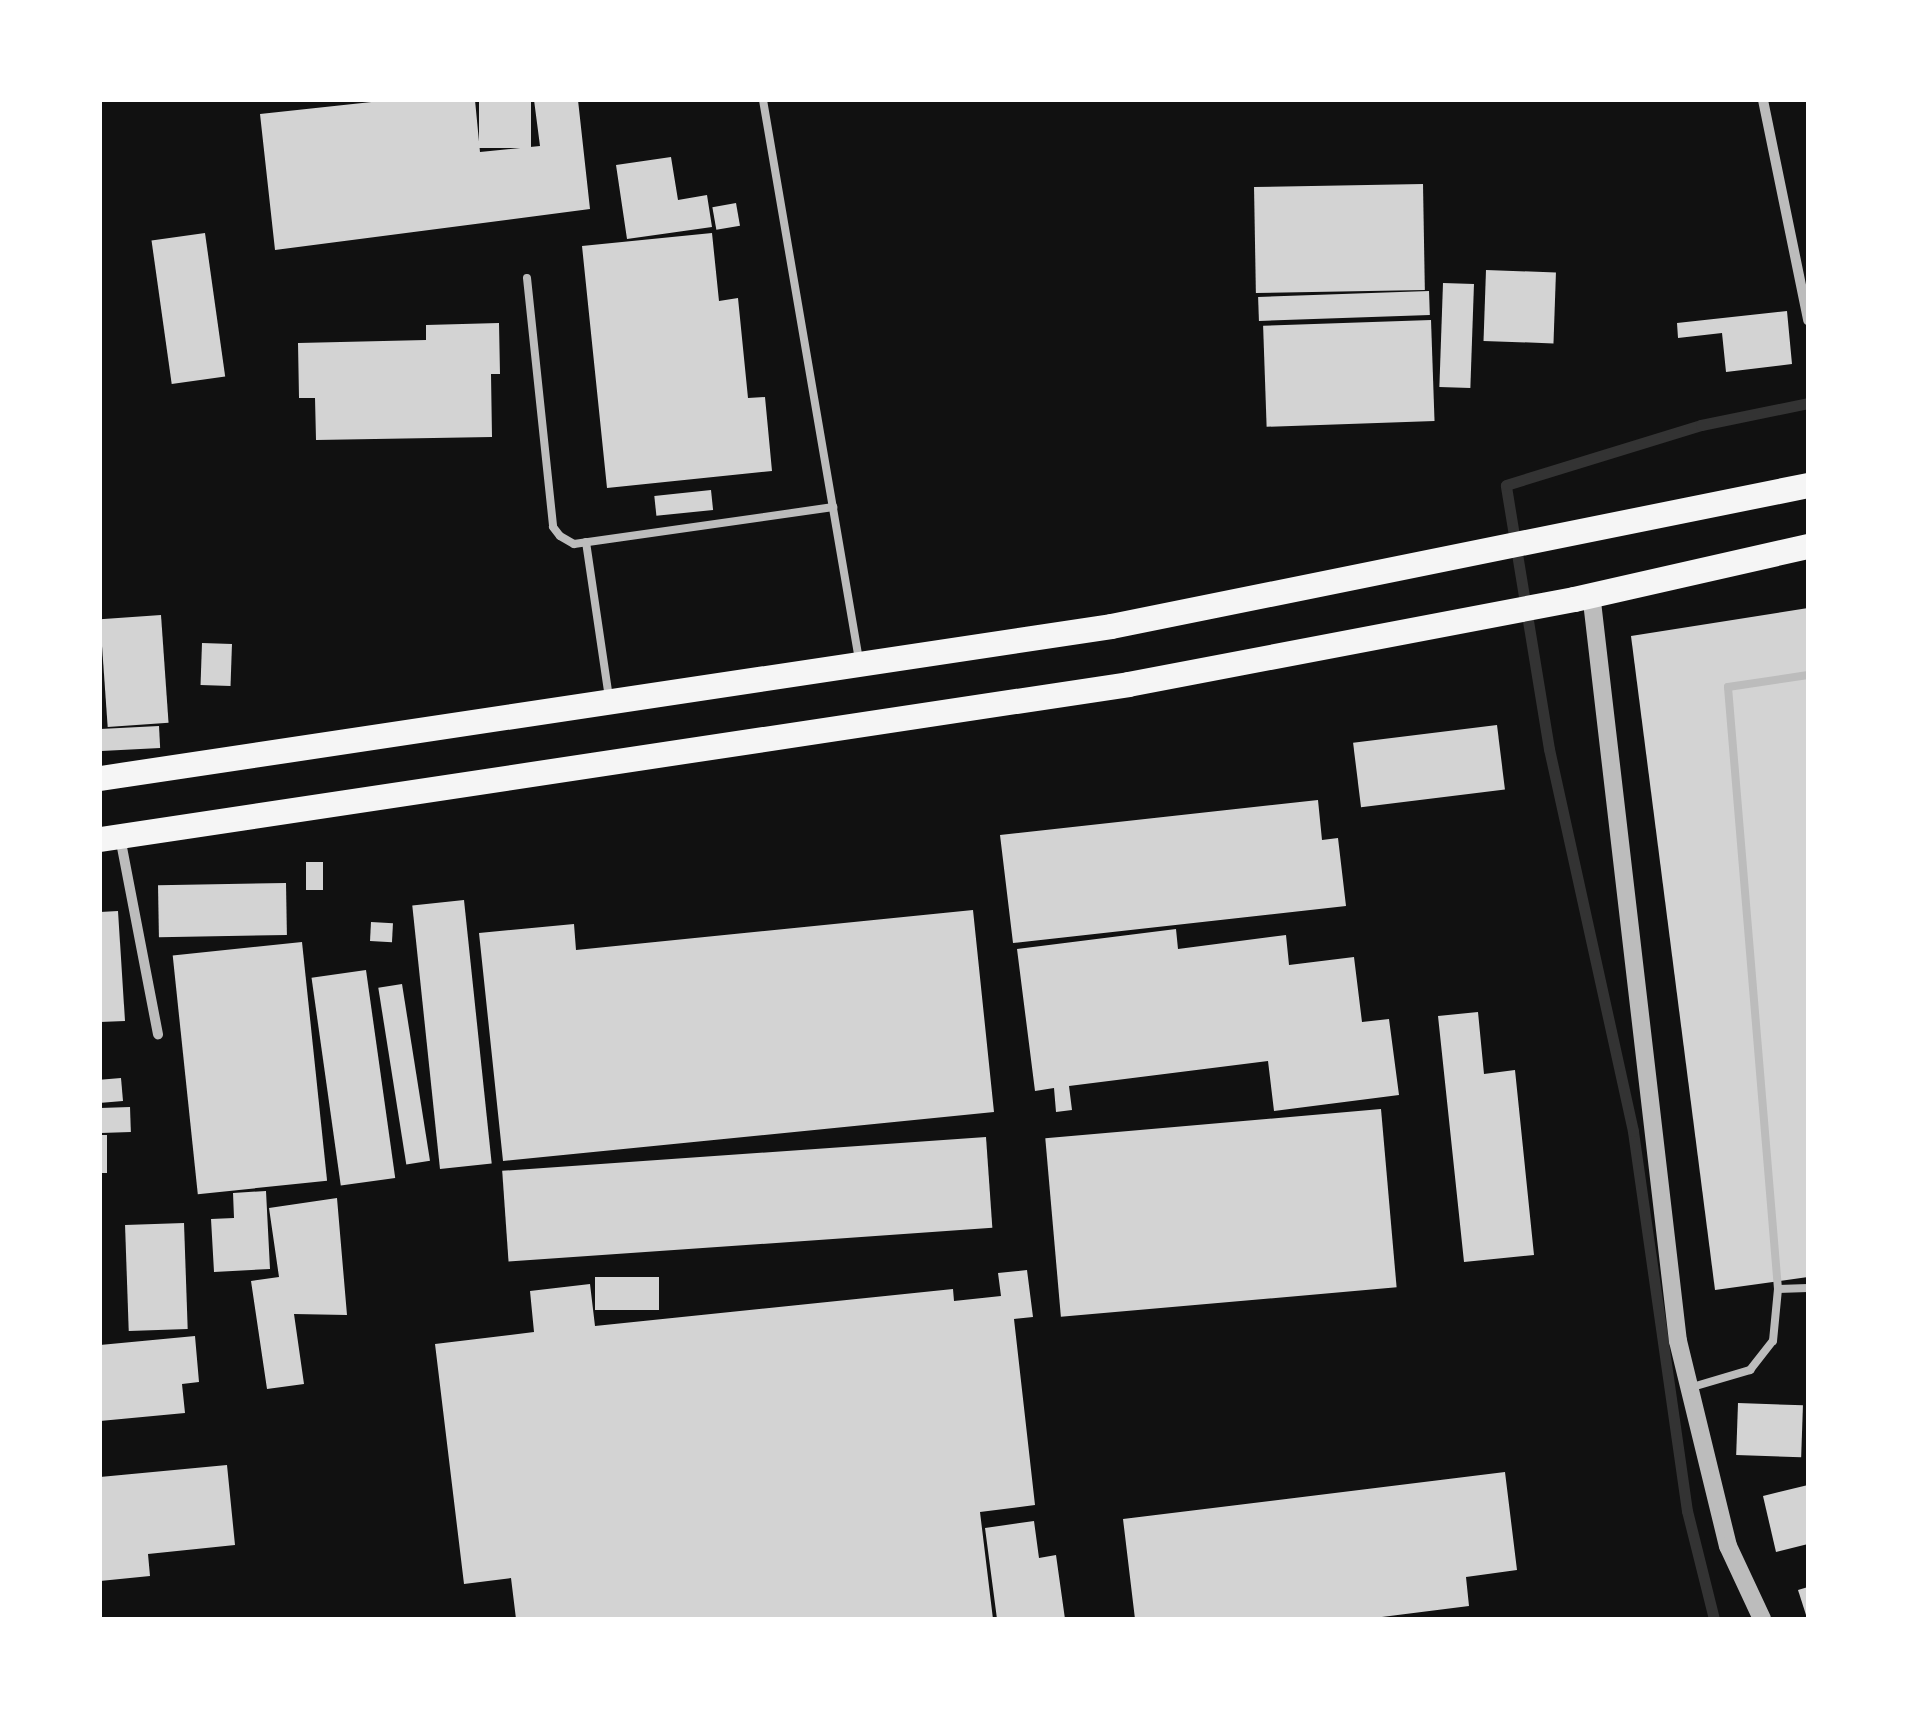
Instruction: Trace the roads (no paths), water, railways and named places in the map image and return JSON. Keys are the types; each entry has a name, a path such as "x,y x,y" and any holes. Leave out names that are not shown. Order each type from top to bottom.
{"main road":[{"path":"100,778 1112,626 1564,538 1808,484"},
{"path":"110,837 1128,684 1583,596 1808,546"}],"street":[{"path":"1764,100 1808,320"},
{"path":"1583,596 1678,1340 1728,1546 1762,1619"},
{"path":"110,837 158,1034"}],"lane":[{"path":"763,100 860,664"},
{"path":"528,278 553,527 574,544 832,507"},
{"path":"586,542 609,702"},
{"path":"1689,1388 1750,1370 1773,1340 1778,1289 1728,687 1808,675"},
{"path":"1778,1289 1808,1288"}],"waterway":[{"path":"1714,1619 1687,1511 1633,1131 1549,749 1506,485 1701,425 1808,403"}]}
